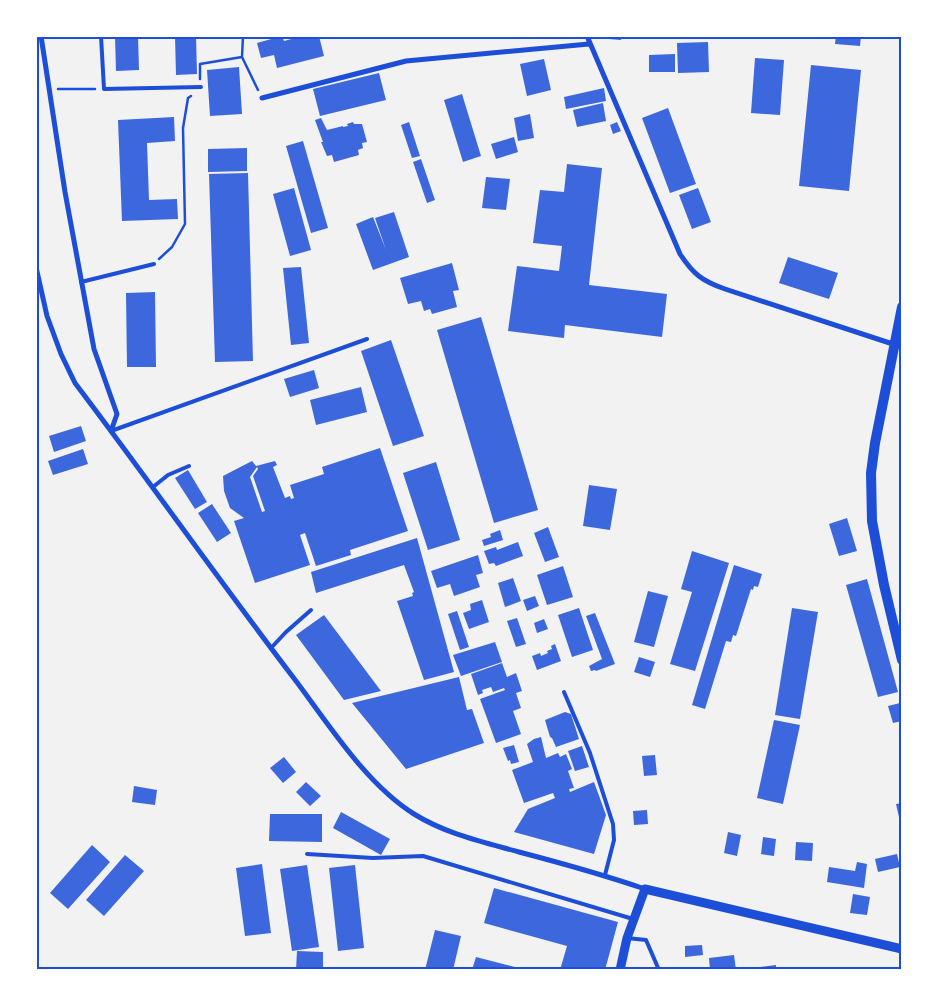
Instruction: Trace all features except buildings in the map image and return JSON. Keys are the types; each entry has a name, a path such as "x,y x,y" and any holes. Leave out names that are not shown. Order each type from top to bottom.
{"main road":[{"path":"902,307 898,346 875,443 872,472 872,521 884,585 902,660"}],"street":[{"path":"41,36 81,282 94,349 117,414 111,431"},
{"path":"587,36 680,254 691,270 706,282 725,289 898,346"},
{"path":"262,98 406,61 589,44"},
{"path":"36,267 47,316 61,354 75,383 343,743 376,782 396,800 414,814 440,828 464,837 605,875 645,889 902,949"},
{"path":"620,970 627,938 645,889"}],"lane":[{"path":"101,36 104,89 201,87"},
{"path":"81,282 154,264"},
{"path":"111,431 367,339"},
{"path":"153,487 168,476 189,466"},
{"path":"271,648 311,610"},
{"path":"564,692 590,753 613,824 614,840 605,875"},
{"path":"307,854 372,858 423,856 634,919"},
{"path":"627,938 646,940 660,970"}],"path":[{"path":"243,36 242,57 262,98"},
{"path":"154,264 172,247 185,224 183,128 188,98 201,87 200,64 242,57"},
{"path":"49,89 104,89"}]}
